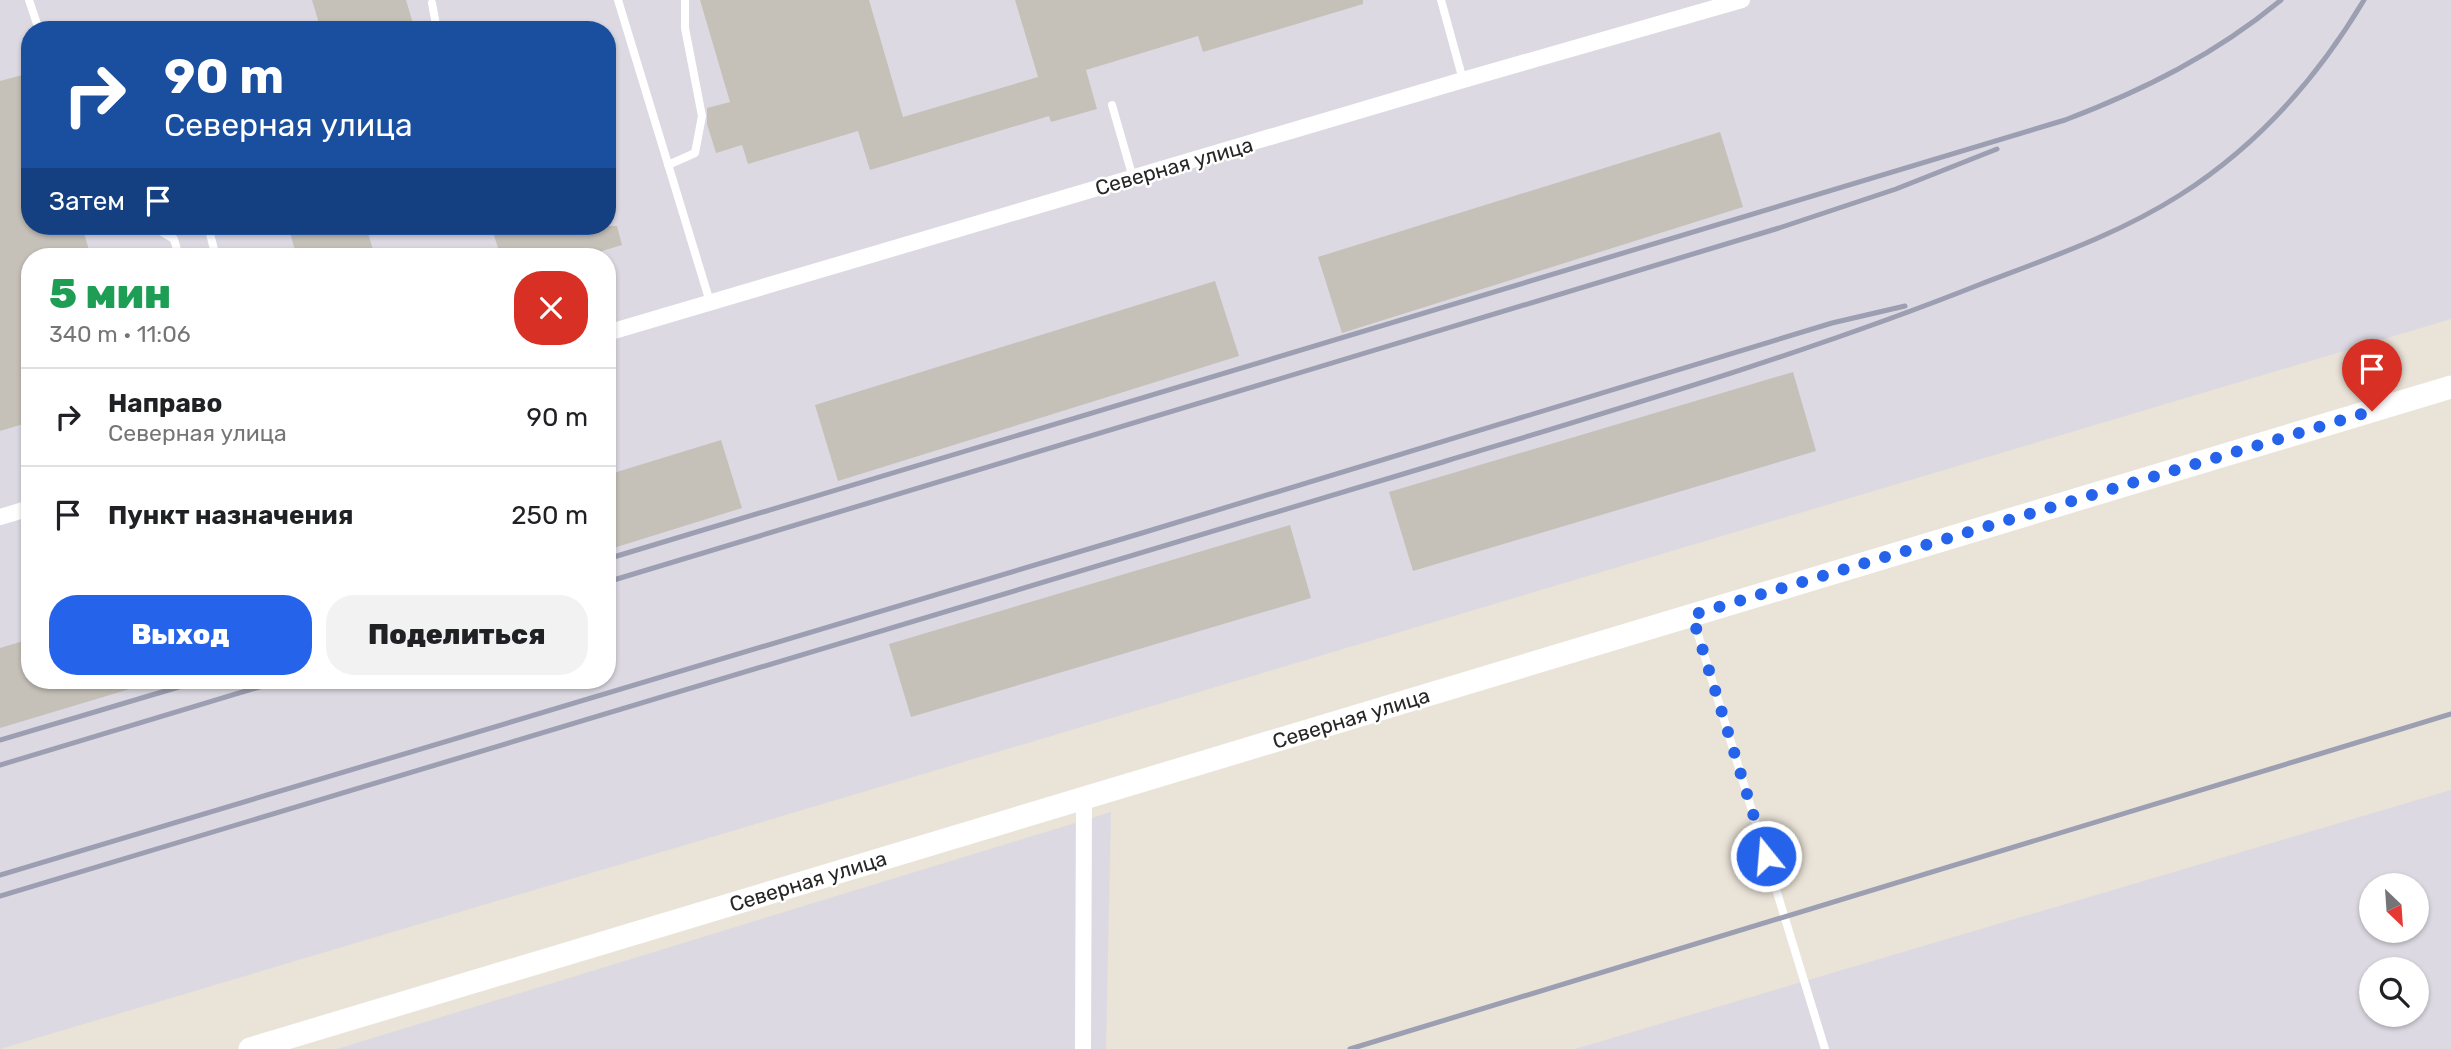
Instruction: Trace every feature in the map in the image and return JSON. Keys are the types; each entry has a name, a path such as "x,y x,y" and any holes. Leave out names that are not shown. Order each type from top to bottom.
{"main road":[{"name":"Северная улица","path":"250,1049 2451,387"}],"street":[{"name":"Северная улица","path":"616,330 1742,0"},
{"path":"0,517 21,511"},
{"path":"1083,1049 1084,798"}],"lane":[{"path":"29,0 36,21"},
{"path":"618,0 710,302"},
{"path":"668,165 695,153 702,116 685,28 685,0"},
{"path":"1441,0 1463,80"},
{"path":"432,3 435,21"},
{"path":"1112,105 1133,178"},
{"path":"1692,615 1825,1049"}],"shaded area":[{"path":"0,0 2451,0 2451,319 0,1049"},
{"path":"2451,790 2451,1049 1575,1049"},
{"path":"1111,812 1106,1049 337,1049"}],"building":[{"path":"312,0 406,0 412,21 318,21"},
{"path":"700,0 869,0 903,117 1038,77 1015,0 1363,0 1363,4 1203,52 1198,36 1086,70 1097,109 1051,122 1049,116 870,170 858,131 748,164 742,145 716,153 707,124 707,108 730,102"},
{"path":"21,75 21,235 85,235 88,248 21,248 21,425 0,431 0,81"},
{"path":"1720,132 1743,207 1342,333 1318,257"},
{"path":"616,226 622,245 612,248 498,248 494,235 616,235"},
{"path":"291,235 369,235 372,248 294,248"},
{"path":"1215,281 1239,356 838,481 815,405"},
{"path":"1793,372 1816,451 1413,571 1389,492"},
{"path":"721,440 742,508 616,547 616,472"},
{"path":"1290,525 1311,598 911,717 889,644"},
{"path":"21,642 21,689 130,689 0,728 0,648"}],"railway":[{"path":"616,556 2065,120 2178,69 2231,37 2281,0"},
{"path":"0,896 1714,379 1848,334 2058,255 2157,209 2235,155 2306,83 2364,0"},
{"path":"616,579 1779,228 1896,189 1997,149"},
{"path":"0,875 1832,323 1905,306"},
{"path":"0,740 172,689"},
{"path":"0,765 252,689"},
{"path":"1350,1049 2451,714"}],"route":[{"path":"1766,856 1692,615 2372,411"}]}
